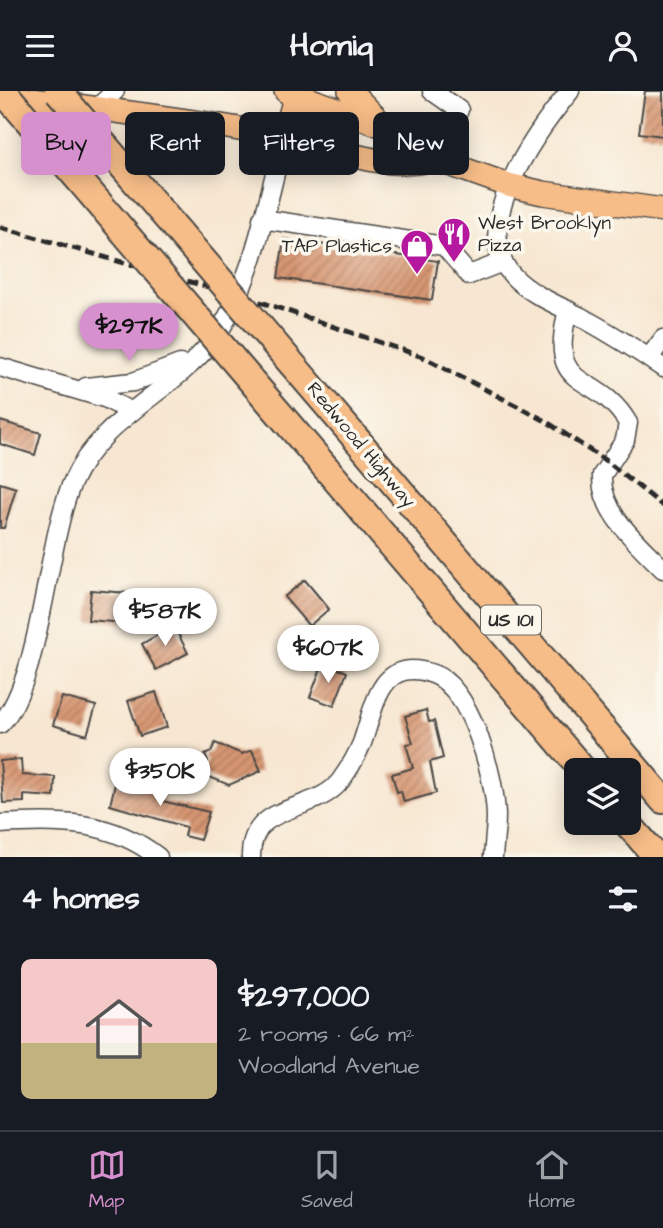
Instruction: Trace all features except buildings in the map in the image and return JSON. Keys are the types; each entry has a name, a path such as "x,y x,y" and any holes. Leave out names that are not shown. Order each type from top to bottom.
{"highway":[{"name":"US 101","path":"3,91 573,758"},
{"name":"Redwood Highway","path":"58,91 663,800"},
{"path":"638,835 657,857"}],"main road":[{"path":"350,91 373,114"},
{"path":"289,112 293,92 373,122"},
{"path":"0,96 239,130"},
{"path":"469,171 508,185 543,193 663,210"}],"street":[{"path":"96,109 115,91"},
{"path":"432,91 459,110 458,112"},
{"path":"570,91 539,129 508,185 499,224 499,249 503,262 512,275 530,290 656,363 663,339"},
{"path":"0,724 10,714 29,665 49,564 73,481 97,445 209,344 235,302 274,175"},
{"path":"262,219 444,246 469,275 503,262"},
{"path":"568,310 561,347 568,371 606,397 628,423 625,440 602,475 605,501 630,534 663,569"},
{"path":"64,386 118,385 196,358"},
{"path":"0,367 107,399 131,412"},
{"path":"251,857 251,842 267,819 323,795 339,783 361,744 376,697 387,681 402,671 414,670 433,674 447,683 475,730 493,784 496,816 493,857"},
{"path":"0,824 85,826 117,831 158,857"}],"railway":[{"path":"0,227 267,304 423,357 544,420 609,463 663,506"}],"place":[{"name":"West Brooklyn Pizza","path":"454,264"},
{"name":"TAP Plastics","path":"417,276"}]}
